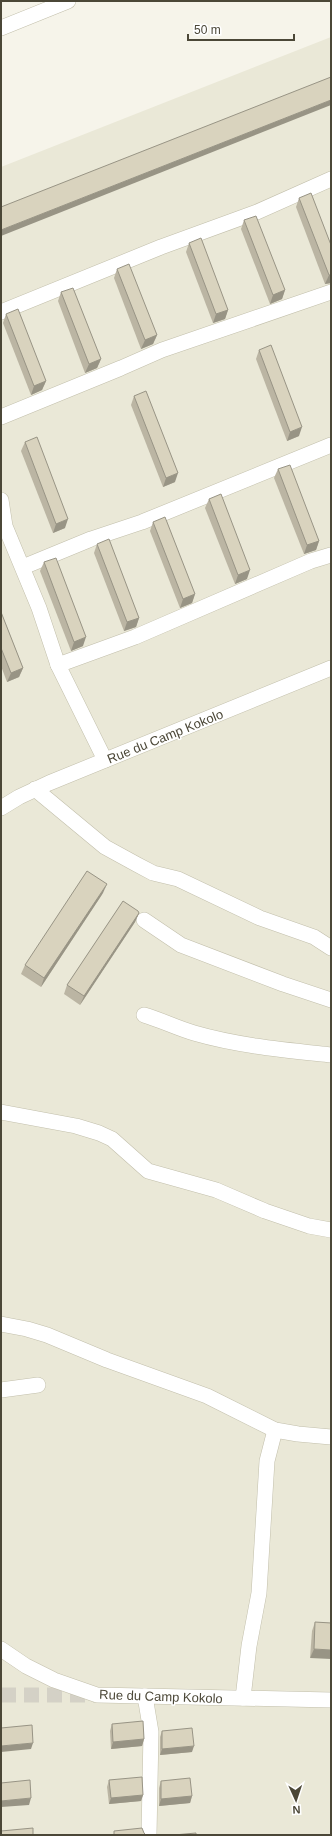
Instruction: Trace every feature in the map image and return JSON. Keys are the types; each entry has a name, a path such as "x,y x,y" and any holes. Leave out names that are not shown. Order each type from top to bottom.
{"street":[{"path":"1,28 68,1"},
{"path":"1,312 161,248 257,212 331,179"},
{"path":"1,417 162,350 331,292"},
{"path":"23,567 91,539 142,522 331,446"},
{"path":"1,500 5,526 23,567 58,664 105,760"},
{"path":"58,664 135,637 311,561 331,555"},
{"name":"Rue du Camp Kokolo","path":"1,808 36,789 331,668"},
{"path":"36,789 105,847 136,864 153,873 178,880 260,918 314,937 331,948"},
{"path":"144,920 181,944 283,984 331,1000"},
{"path":"144,1015 193,1033 249,1046 331,1055"},
{"path":"1,1112 76,1126 99,1133 112,1139 148,1171 216,1190 265,1211 309,1226 331,1230"},
{"path":"1,1324 47,1335 107,1360 207,1396 275,1430 331,1437"},
{"path":"1,1390 38,1385"},
{"path":"243,1698 249,1646 258,1593 267,1461 275,1430"},
{"name":"Rue du Camp Kokolo","path":"1,1649 26,1666 54,1680 97,1695 331,1700"},
{"path":"145,1696 150,1732 149,1835"}],"shaded area":[{"path":"331,37 331,1835 1,1835 1,167"}],"building":[{"path":"331,77 331,100 1,230 1,207"},
{"path":"311,193 331,245 331,275 329,275 299,198"},
{"path":"256,216 285,290 273,295 244,220"},
{"path":"201,238 228,310 216,314 189,243"},
{"path":"129,264 157,335 145,340 117,269"},
{"path":"73,288 101,359 89,364 61,292"},
{"path":"18,309 46,381 34,386 6,314"},
{"path":"271,345 302,427 290,432 259,350"},
{"path":"146,391 178,473 166,478 134,396"},
{"path":"37,437 68,519 56,524 25,442"},
{"path":"290,465 319,541 307,545 278,469"},
{"path":"221,494 250,570 238,575 209,499"},
{"path":"165,517 195,594 183,599 153,522"},
{"path":"109,539 139,618 127,622 97,544"},
{"path":"56,558 86,637 74,642 44,562"},
{"path":"1,612 23,668 11,673 1,648"},
{"path":"87,871 107,884 44,978 25,965"},
{"path":"123,901 139,913 84,996 67,985"},
{"path":"315,1622 331,1623 331,1650 314,1649"},
{"path":"143,1721 144,1739 113,1742 112,1724"},
{"path":"32,1725 33,1743 1,1746 1,1728"},
{"path":"192,1728 194,1746 162,1749 162,1731"},
{"path":"142,1777 143,1795 111,1798 109,1780"},
{"path":"190,1778 192,1796 161,1799 161,1781"},
{"path":"30,1780 31,1798 1,1801 1,1783"},
{"path":"33,1828 33,1835 1,1835 1,1831"},
{"path":"142,1828 146,1835 114,1835 114,1831"},
{"path":"196,1833 196,1835 174,1835"}],"tunnel":[{"path":"1,1695 94,1695"}]}
